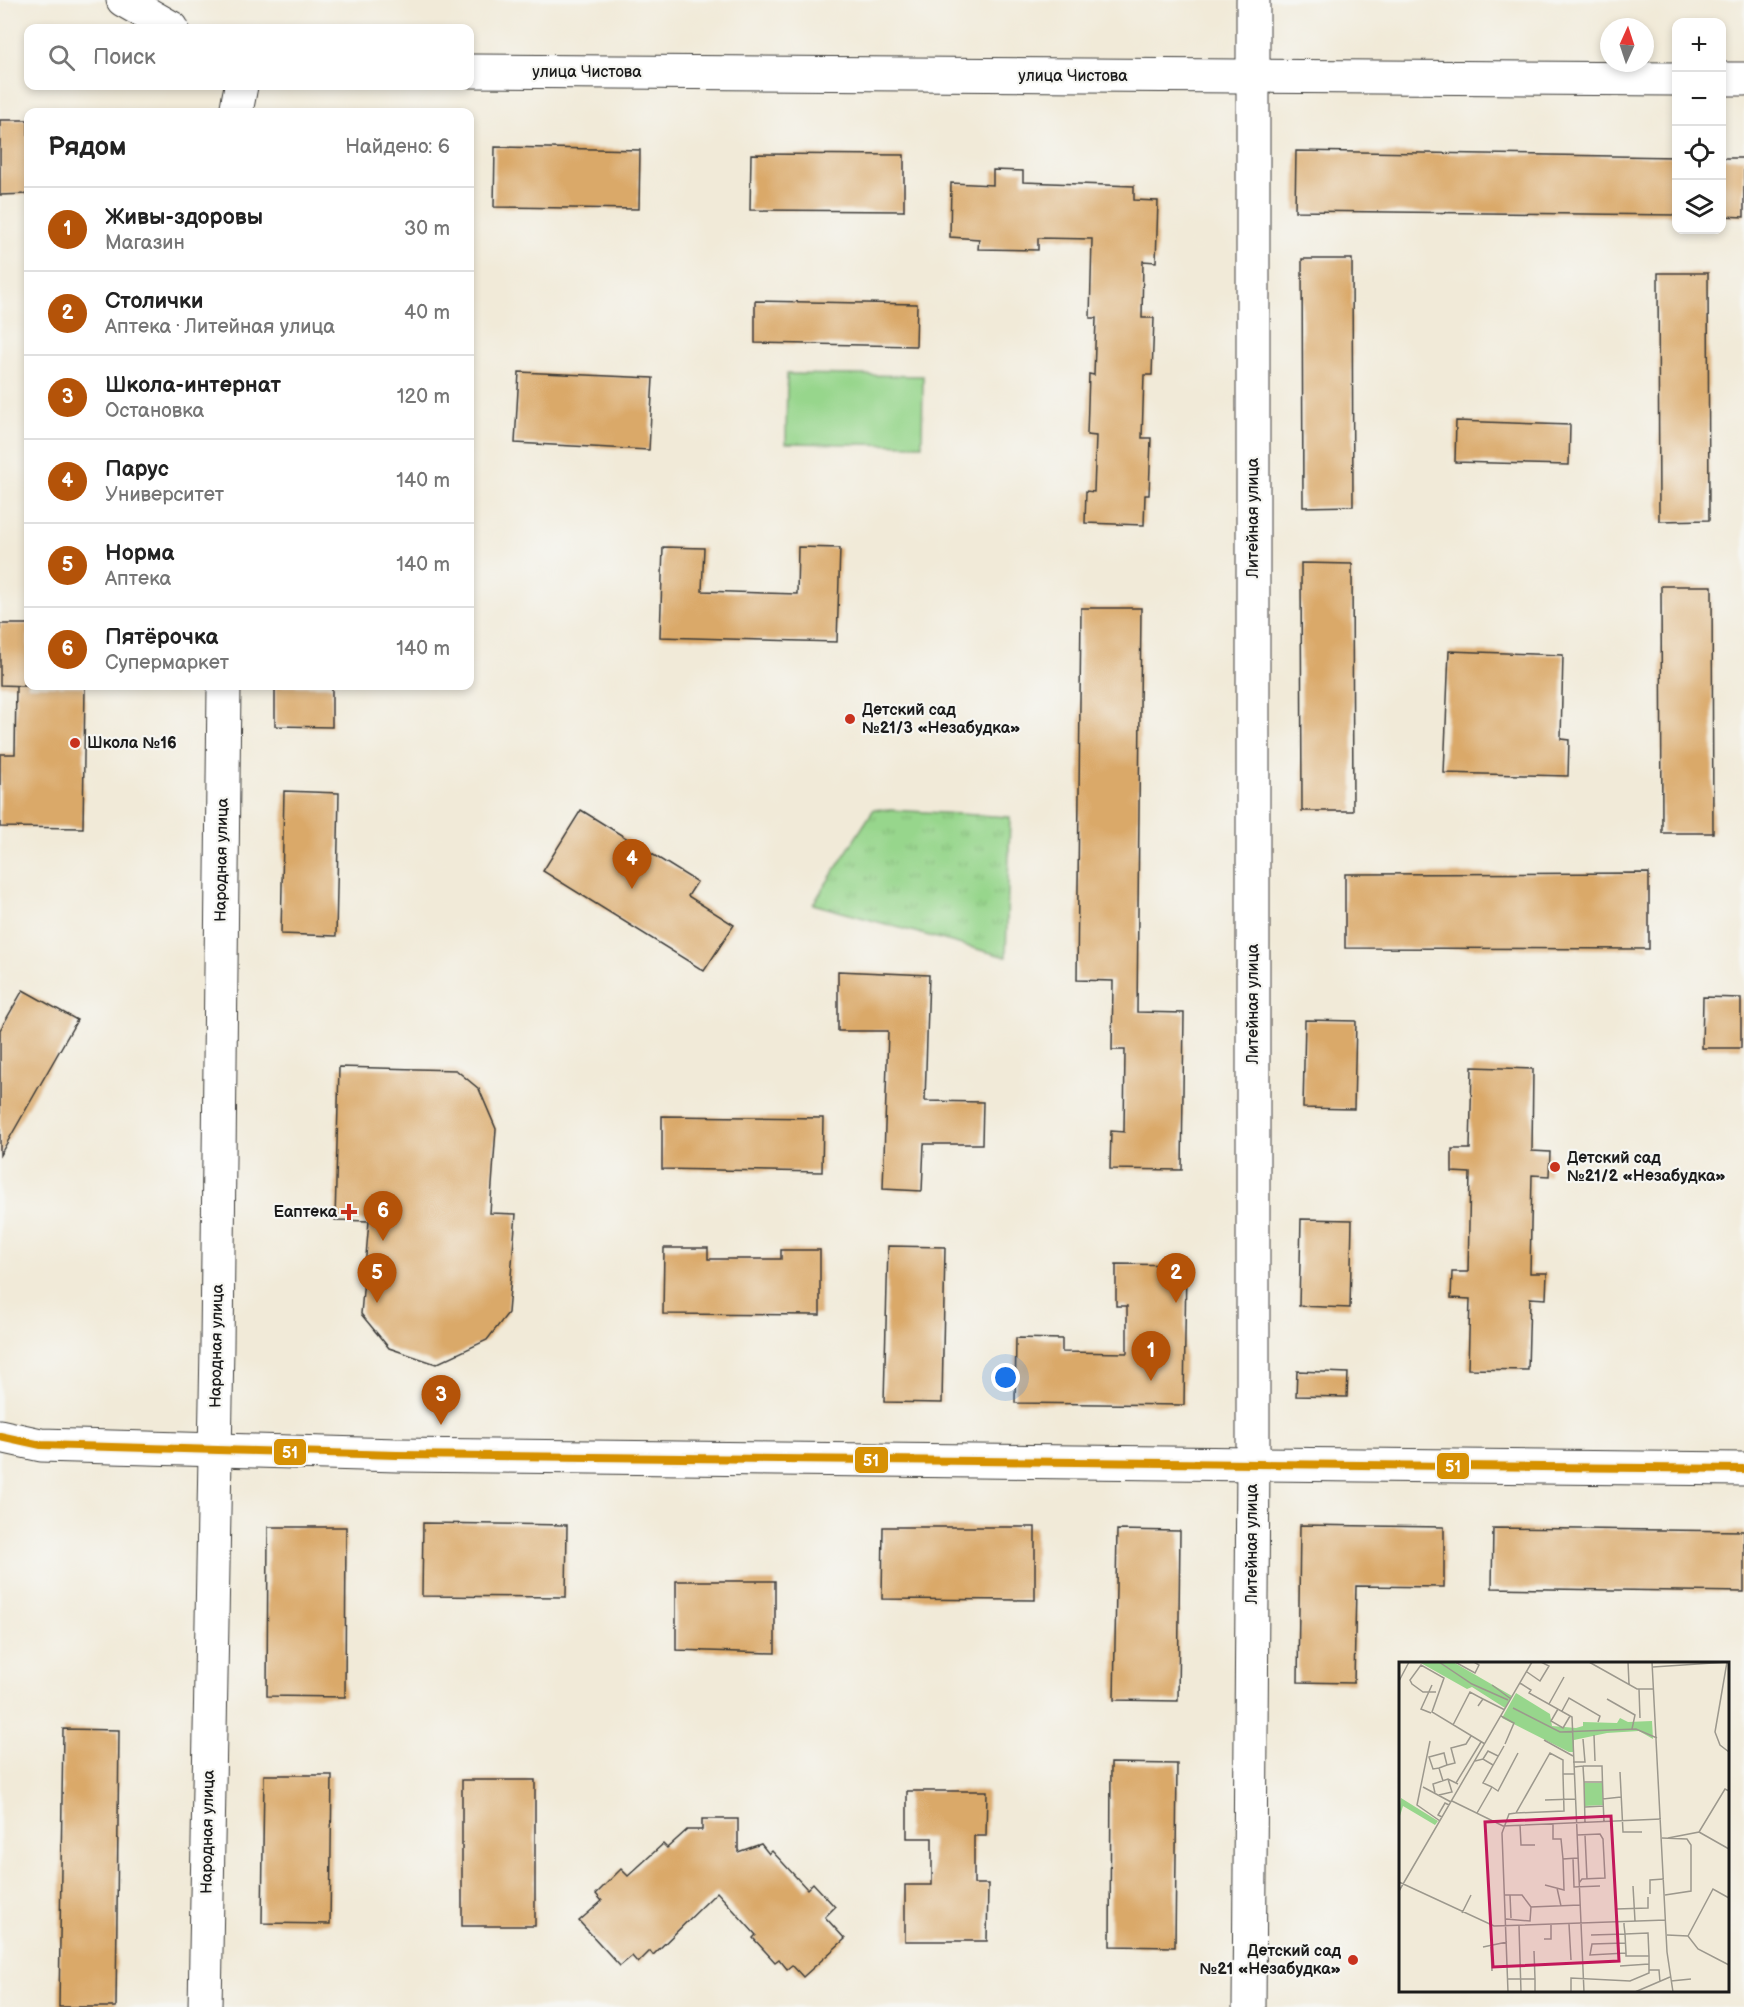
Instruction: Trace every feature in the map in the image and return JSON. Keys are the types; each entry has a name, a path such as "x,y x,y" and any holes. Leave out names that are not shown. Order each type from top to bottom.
{"street":[{"path":"123,0 165,24"},
{"name":"Литейная улица","path":"1249,2007 1253,1462 1253,0"},
{"name":"улица Чистова","path":"474,71 1672,79"},
{"path":"1726,79 1744,79"},
{"path":"237,108 239,90"},
{"name":"Народная улица","path":"205,2007 216,1450 224,690"},
{"path":"0,1436 41,1445 409,1455 1253,1462 1744,1469"}],"green space":[{"path":"787,374 923,376 922,445 786,443"},
{"path":"874,809 1010,817 1006,957 813,904"}],"building":[{"path":"0,120 24,120 24,194 0,195"},
{"path":"495,147 640,150 639,209 494,207"},
{"path":"1296,151 1672,157 1672,215 1295,211"},
{"path":"751,154 904,155 904,211 750,210"},
{"path":"1726,158 1744,158 1744,217 1726,216"},
{"path":"993,170 1023,171 1023,182 1134,186 1134,200 1158,201 1156,262 1143,261 1142,318 1154,318 1152,375 1144,375 1142,438 1151,438 1149,495 1145,495 1144,525 1085,523 1086,491 1094,492 1096,436 1087,435 1089,374 1094,375 1096,318 1090,318 1092,239 1038,238 1038,250 978,249 979,239 950,237 951,183 993,185"},
{"path":"1302,259 1352,259 1353,506 1303,507"},
{"path":"1658,273 1708,273 1709,520 1659,521"},
{"path":"755,301 917,304 916,346 755,343"},
{"path":"519,372 653,378 649,450 515,443"},
{"path":"1456,421 1570,425 1569,465 1455,462"},
{"path":"663,547 704,548 702,591 797,594 798,547 840,548 837,642 660,637"},
{"path":"1301,563 1352,564 1353,811 1302,811"},
{"path":"1661,586 1712,586 1713,833 1662,833"},
{"path":"1081,608 1141,608 1137,1012 1184,1013 1182,1170 1110,1169 1111,1131 1124,1132 1125,1050 1112,1050 1113,981 1077,980"},
{"path":"0,624 24,624 24,686 0,685"},
{"path":"1449,651 1563,655 1561,739 1569,740 1568,776 1444,773"},
{"path":"16,686 24,686 24,690 85,690 83,828 0,827 0,754 15,754"},
{"path":"275,690 332,690 332,727 275,726"},
{"path":"284,791 339,793 336,936 281,934"},
{"path":"581,810 697,882 688,896 734,925 704,971 543,871"},
{"path":"1649,873 1649,949 1345,948 1345,874"},
{"path":"838,971 929,975 925,1101 983,1102 982,1144 924,1144 922,1191 883,1189 888,1031 838,1031"},
{"path":"23,990 77,1020 0,1155 0,1030"},
{"path":"1703,997 1741,998 1741,1048 1702,1048"},
{"path":"1305,1020 1356,1021 1354,1109 1303,1108"},
{"path":"339,1067 456,1070 479,1089 496,1129 490,1213 516,1214 508,1313 487,1340 436,1364 389,1348 361,1314 369,1221 335,1220"},
{"path":"1472,1067 1533,1069 1532,1151 1550,1152 1549,1176 1532,1175 1530,1273 1547,1273 1546,1299 1530,1298 1528,1370 1468,1369 1470,1299 1451,1298 1452,1272 1468,1272 1470,1173 1452,1172 1452,1149 1470,1149"},
{"path":"662,1116 823,1118 822,1172 662,1169"},
{"path":"1301,1219 1352,1220 1350,1308 1299,1306"},
{"path":"888,1246 945,1247 942,1403 884,1402"},
{"path":"664,1248 708,1248 708,1259 781,1259 781,1250 820,1250 820,1315 663,1314"},
{"path":"1116,1264 1186,1265 1184,1405 1015,1403 1016,1338 1062,1339 1062,1352 1127,1353 1127,1306 1116,1306"},
{"path":"1297,1371 1348,1373 1347,1397 1296,1396"},
{"path":"423,1523 567,1525 566,1597 422,1596"},
{"path":"1300,1525 1444,1527 1444,1587 1356,1586 1354,1683 1298,1682"},
{"path":"268,1527 346,1527 345,1697 267,1696"},
{"path":"883,1527 1035,1527 1035,1600 882,1599"},
{"path":"1493,1528 1744,1531 1744,1592 1492,1588"},
{"path":"1117,1530 1180,1531 1178,1701 1114,1700"},
{"path":"676,1581 775,1581 775,1653 676,1650"},
{"path":"63,1729 119,1730 116,2007 59,2007"},
{"path":"1111,1763 1177,1764 1175,1947 1110,1946"},
{"path":"264,1775 332,1775 330,1924 262,1923"},
{"path":"462,1780 535,1780 535,1926 462,1926"},
{"path":"907,1791 987,1791 986,1836 974,1836 974,1884 988,1884 987,1941 905,1941 905,1885 932,1885 932,1838 907,1838"},
{"path":"702,1819 738,1819 738,1852 761,1844 769,1854 772,1851 807,1889 813,1883 835,1907 825,1917 845,1939 803,1977 792,1965 787,1969 779,1959 775,1962 753,1938 756,1935 717,1892 653,1955 650,1951 638,1963 632,1956 620,1966 579,1921 602,1901 596,1894 621,1869 628,1876 663,1844 667,1848 687,1830 702,1830"}],"transit line":[{"name":"51","path":"0,1436 41,1445 397,1455 1744,1469"}],"place":[{"name":"Детский сад №21/3 «Незабудка»","path":"850,719"},
{"name":"Школа №16","path":"75,743"},
{"name":"Парус","path":"632,889"},
{"name":"Детский сад №21/2 «Незабудка»","path":"1555,1167"},
{"name":"Еаптека","path":"349,1212"},
{"name":"Пятёрочка","path":"383,1241"},
{"name":"Норма","path":"377,1303"},
{"name":"Столички","path":"1176,1303"},
{"name":"Живы-здоровы","path":"1151,1381"},
{"name":"Школа-интернат","path":"441,1425"},
{"name":"Детский сад №21 «Незабудка»","path":"1353,1960"}]}
